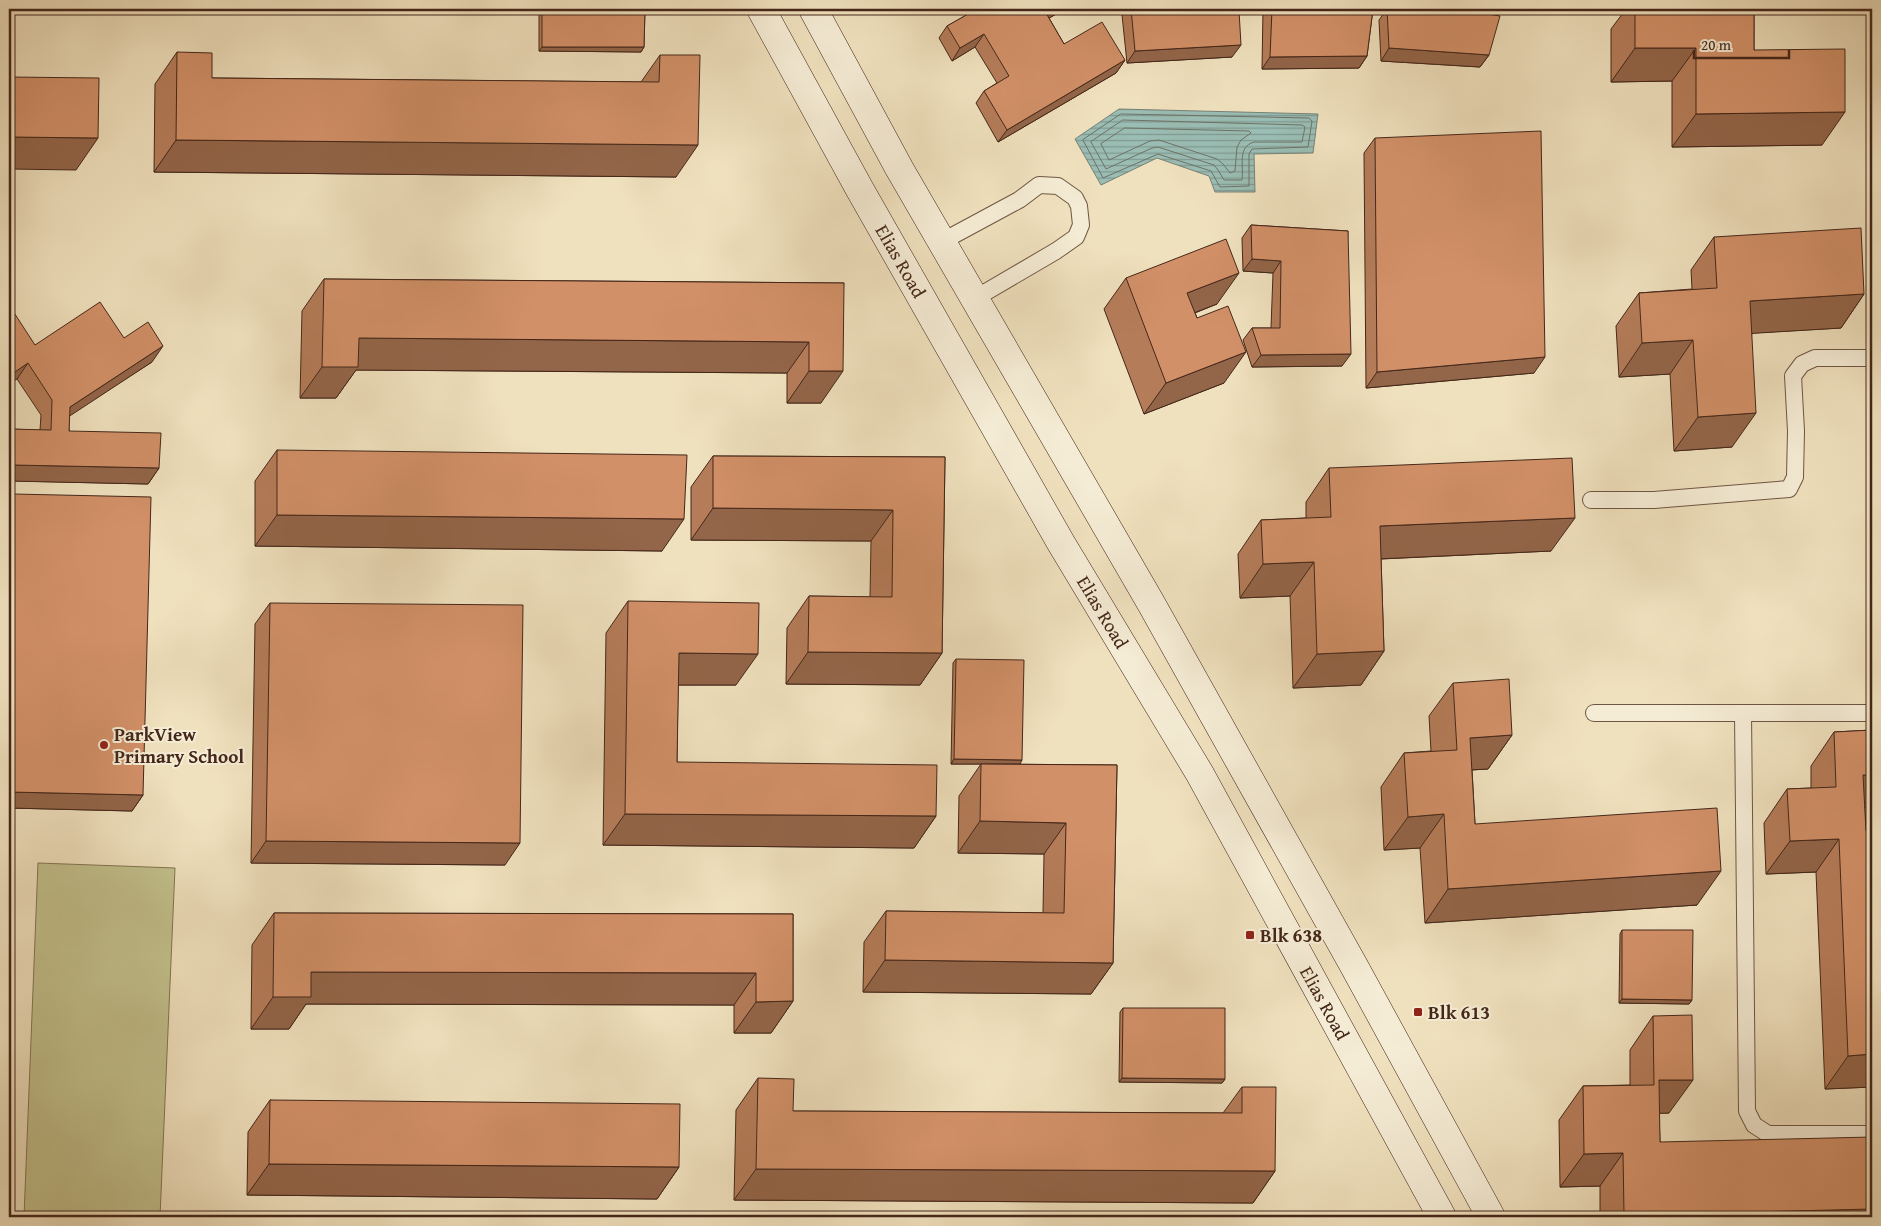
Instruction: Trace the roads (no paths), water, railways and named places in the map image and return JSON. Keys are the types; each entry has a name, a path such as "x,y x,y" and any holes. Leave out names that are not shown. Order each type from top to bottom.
{"main road":[{"name":"Elias Road","path":"761,9 859,188 1061,543 1200,774 1442,1217"},
{"path":"813,9 894,160 1157,614 1354,966 1491,1217"}],"lane":[{"path":"941,242 1019,200 1039,185 1058,186 1075,198 1079,206 1081,225 1076,237 1056,251 974,299"},
{"path":"1591,500 1654,500 1789,489 1795,477 1796,431 1793,376 1802,364 1815,358 1872,358"},
{"path":"1594,713 1868,713"},
{"path":"1743,713 1747,1110 1754,1125 1768,1134 1872,1134"}],"water":[{"path":"1119,109 1318,114 1313,153 1254,154 1255,192 1215,192 1209,176 1157,158 1101,185 1075,139"}],"place":[{"name":"ParkView Primary School","path":"104,745"},
{"name":"Blk 638","path":"1250,935"},
{"name":"Blk 613","path":"1418,1012"}]}
